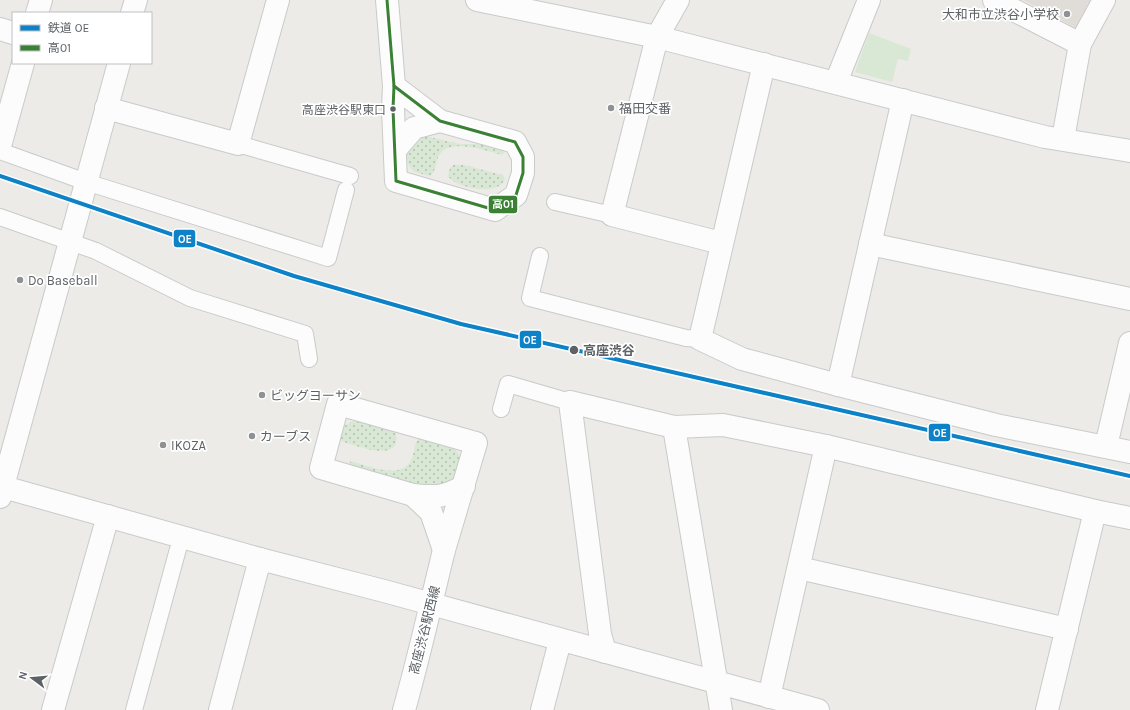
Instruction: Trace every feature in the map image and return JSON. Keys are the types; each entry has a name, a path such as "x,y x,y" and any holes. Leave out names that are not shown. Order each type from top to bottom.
{"street":[{"path":"37,12 41,0"},
{"path":"132,12 136,0"},
{"path":"238,144 278,0"},
{"path":"387,0 394,86 393,109 396,181 495,210 516,195 523,173 523,157 515,142 440,121 394,86"},
{"path":"477,0 657,37 1045,137 1130,151"},
{"path":"612,215 657,37 678,0"},
{"path":"836,82 869,0"},
{"path":"994,0 1080,44"},
{"path":"1062,139 1080,44 1104,0"},
{"path":"0,29 12,33"},
{"path":"0,146 23,64"},
{"path":"119,64 1,490 108,516 560,641 611,653 818,710"},
{"path":"700,338 764,64"},
{"path":"838,385 903,100"},
{"path":"0,151 86,182 328,258 348,183 238,144 106,108"},
{"path":"395,150 414,128 440,121"},
{"path":"554,202 612,215 721,243"},
{"path":"0,217 96,251 190,298 305,334 309,359"},
{"path":"870,244 1130,299"},
{"path":"540,256 530,298 686,338 700,338 742,359 838,385 996,425 1130,452"},
{"path":"1106,446 1130,344"},
{"path":"501,409 508,384 570,402 674,427 723,425 826,446 1095,511 1130,518"},
{"path":"570,402 600,634 611,653"},
{"name":"高座渋谷駅西線","path":"404,710 425,633 430,604 444,550 476,443 338,404 321,468 413,495"},
{"path":"674,427 710,681 721,710"},
{"path":"770,697 826,446"},
{"path":"413,495 437,497 451,493 464,486"},
{"path":"413,495 431,512 444,550"},
{"path":"1047,710 1095,511"},
{"path":"53,710 108,516"},
{"path":"134,710 178,549"},
{"path":"220,710 260,559"},
{"path":"799,568 1067,629"},
{"path":"542,710 560,641"}],"shaded area":[{"name":"大和市立渋谷小学校","path":"1023,0 1092,0 1076,28"}],"green space":[{"path":"869,33 911,49 908,61 898,59 892,82 855,72"},
{"path":"425,136 460,144 498,144 505,152 502,155 460,146 445,149 437,159 434,171 430,176 414,172 407,161 406,156 409,146 413,142"},
{"path":"453,165 464,165 503,175 505,179 501,185 495,188 477,189 468,187 459,184 448,176 450,168"},
{"path":"357,419 393,429 397,439 396,443 392,448 386,451 378,451 359,447 335,439 340,428"},
{"path":"419,438 446,444 457,451 460,457 461,466 457,480 438,491 348,465 351,461 382,470 398,470 405,467 410,462"}],"rail line":[{"name":"OE","path":"0,176 294,276 461,324 1130,476"}],"transit line":[{"name":"高01","path":"387,0 394,86"},
{"name":"高01","path":"394,86 440,121 515,142 523,157 523,173 516,195 495,210 396,181 393,109 394,86"}],"place":[{"name":"大和市立渋谷小学校","path":"1067,14"},
{"name":"福田交番","path":"611,108"},
{"name":"高座渋谷駅東口","path":"393,109"},
{"name":"Do Baseball","path":"20,280"},
{"name":"高座渋谷","path":"574,350"},
{"name":"ビッグヨーサン","path":"262,395"},
{"name":"カーブス","path":"252,436"},
{"name":"IKOZA","path":"163,445"}]}
